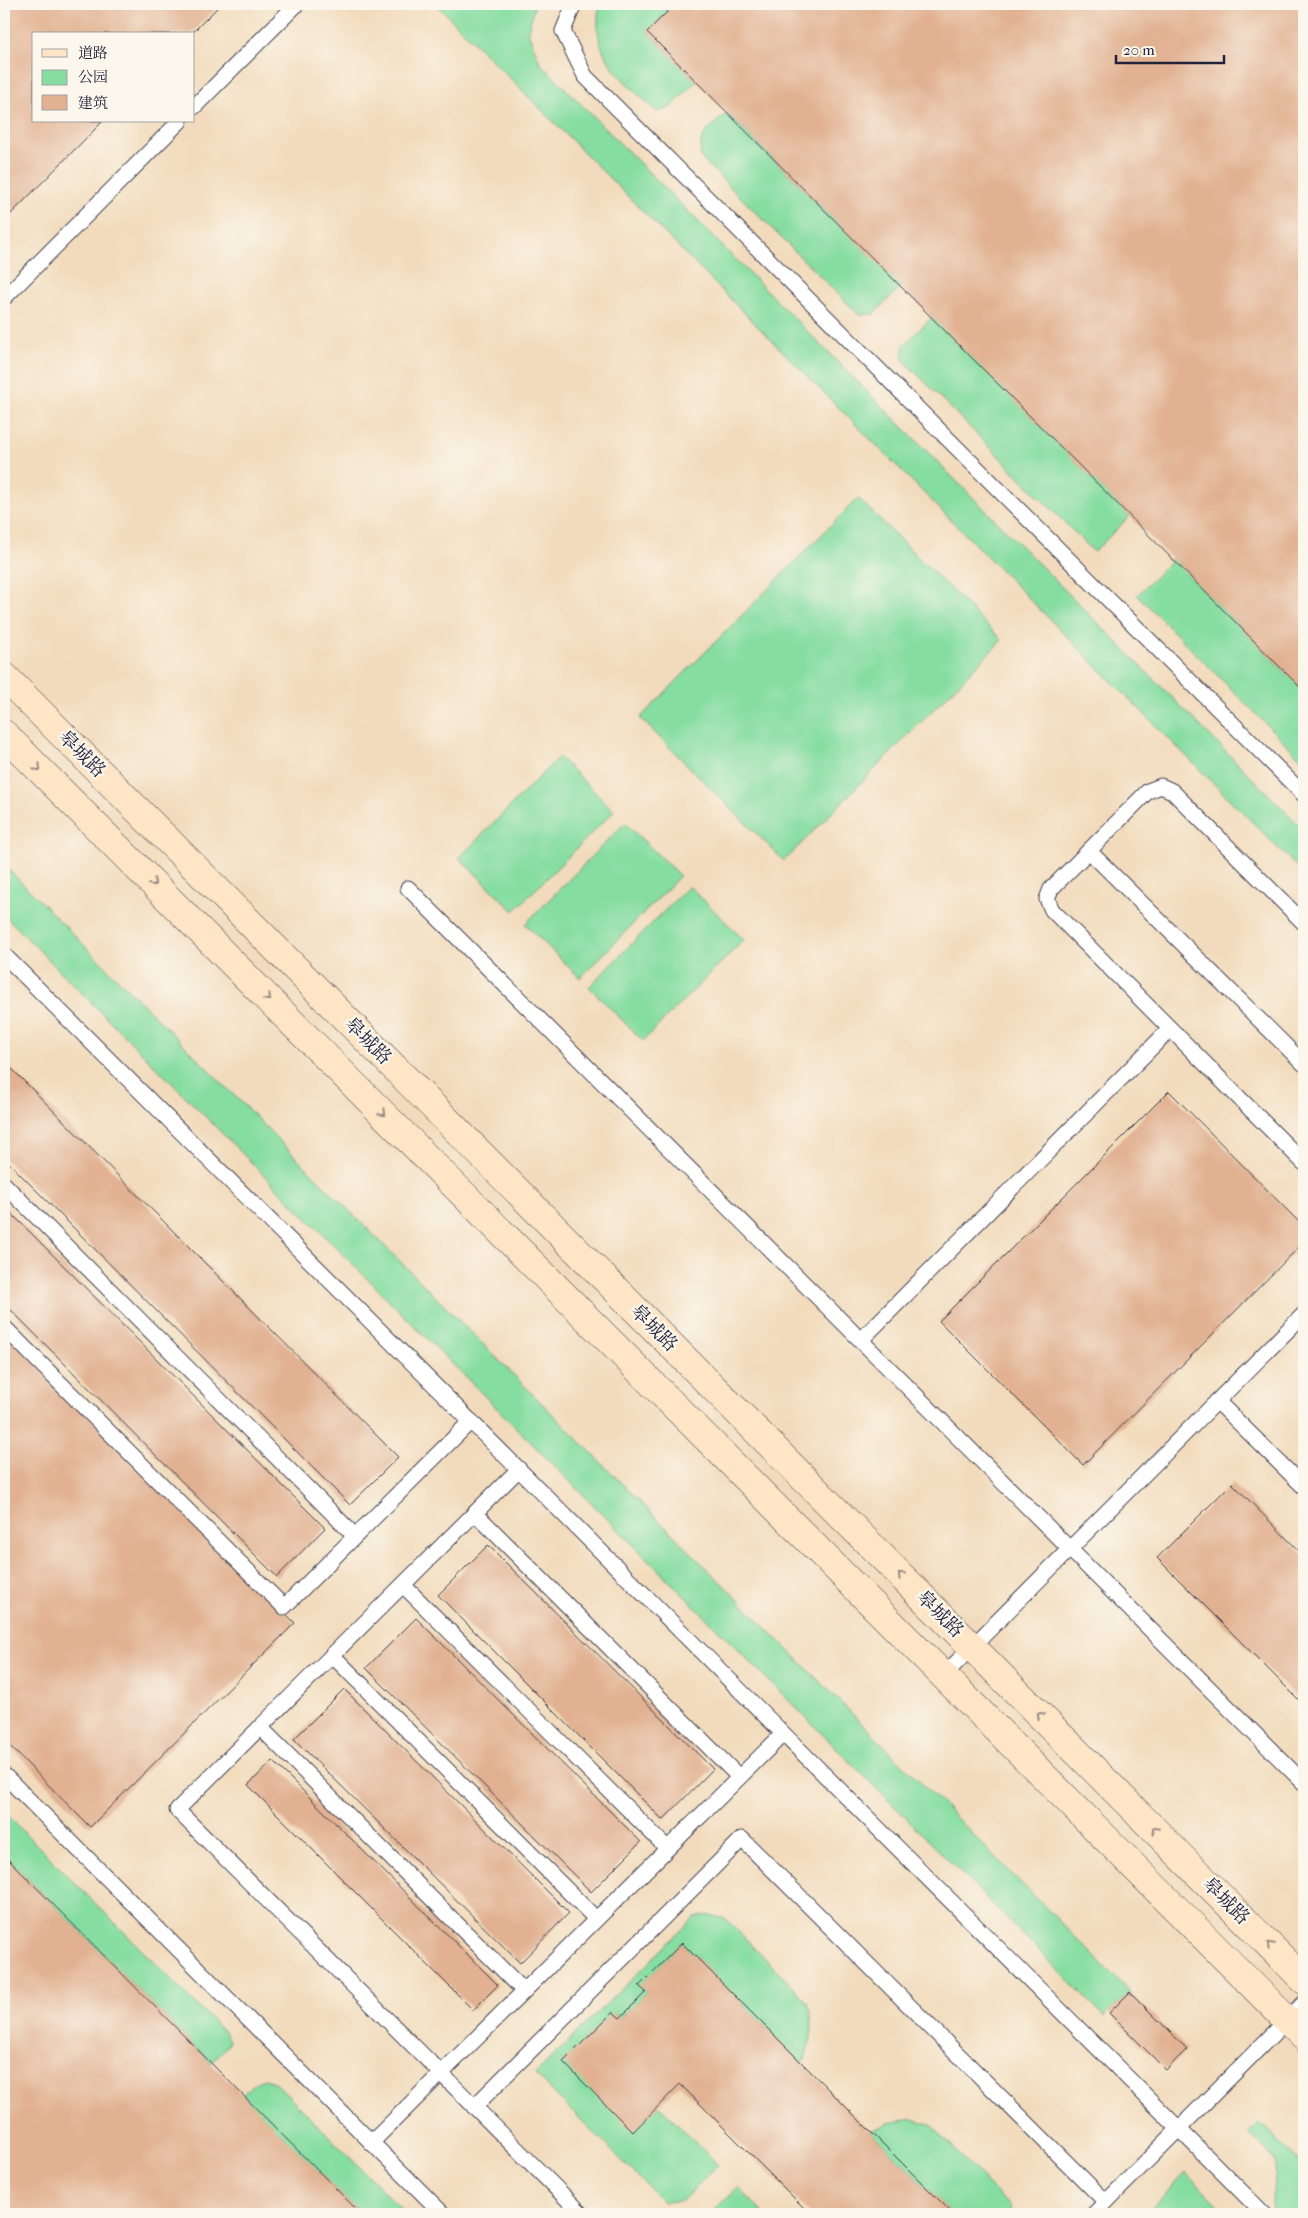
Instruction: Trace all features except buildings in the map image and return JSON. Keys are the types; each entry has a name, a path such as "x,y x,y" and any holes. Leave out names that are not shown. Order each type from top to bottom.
{"main road":[{"name":"皋城路","path":"4,676 1304,1980"},
{"path":"4,734 944,1675 1299,2020"}],"lane":[{"path":"195,106 296,4"},
{"path":"574,4 563,31 585,76 1304,795"},
{"path":"4,298 179,122"},
{"path":"1304,923 1172,791 1161,786 1148,791 1051,889 1047,899 1052,910 1304,1163"},
{"path":"1089,851 1304,1064"},
{"path":"408,888 1304,1783"},
{"path":"4,955 1264,2214"},
{"path":"861,1340 1170,1029"},
{"path":"4,1184 355,1536"},
{"path":"944,1675 1304,1314"},
{"path":"4,1327 284,1607 471,1421"},
{"path":"1218,1401 1304,1487"},
{"path":"519,1469 176,1810 582,2214"},
{"path":"475,1512 739,1777"},
{"path":"403,1585 667,1848"},
{"path":"332,1655 596,1919"},
{"path":"260,1727 524,1991"},
{"path":"371,2143 783,1734"},
{"path":"4,1775 443,2214"},
{"path":"474,2107 742,1839 1106,2202"},
{"path":"1094,2214 1179,2129 1299,2020"}],"green space":[{"path":"436,4 535,4 528,32 540,63 1304,830 1304,874"},
{"path":"601,4 674,5 647,32 696,81 670,108 657,112 625,82 608,60 598,34 598,13"},
{"path":"727,113 901,286 874,314 859,315 701,158 700,150 703,137"},
{"path":"932,317 1130,516 1094,552 903,360 904,345"},
{"path":"858,498 1002,640 784,861 640,718"},
{"path":"1173,559 1304,691 1304,762 1137,595"},
{"path":"559,757 614,811 514,911 459,858"},
{"path":"625,823 680,876 580,978 525,924"},
{"path":"4,865 1130,1992 1105,2017 4,915"},
{"path":"689,886 744,940 643,1041 589,987"},
{"path":"4,1812 224,2032 229,2040 226,2047 211,2063 4,1855"},
{"path":"709,1915 726,1919 808,2002 812,2026 809,2047 803,2064 682,1943 640,1986 646,1992 620,2018 613,2012 659,2105 718,2165 682,2201 663,2202 535,2074 695,1917"},
{"path":"265,2079 276,2083 406,2214 361,2214 242,2095 254,2083"},
{"path":"912,2119 930,2124 1011,2208 1012,2214 953,2214 870,2131 889,2123"},
{"path":"1259,2122 1304,2166 1304,2214 1275,2213 1272,2200 1276,2175 1275,2162 1267,2151 1248,2133"},
{"path":"1186,2173 1227,2214 1146,2214"},
{"path":"738,2187 765,2214 710,2214"}]}
